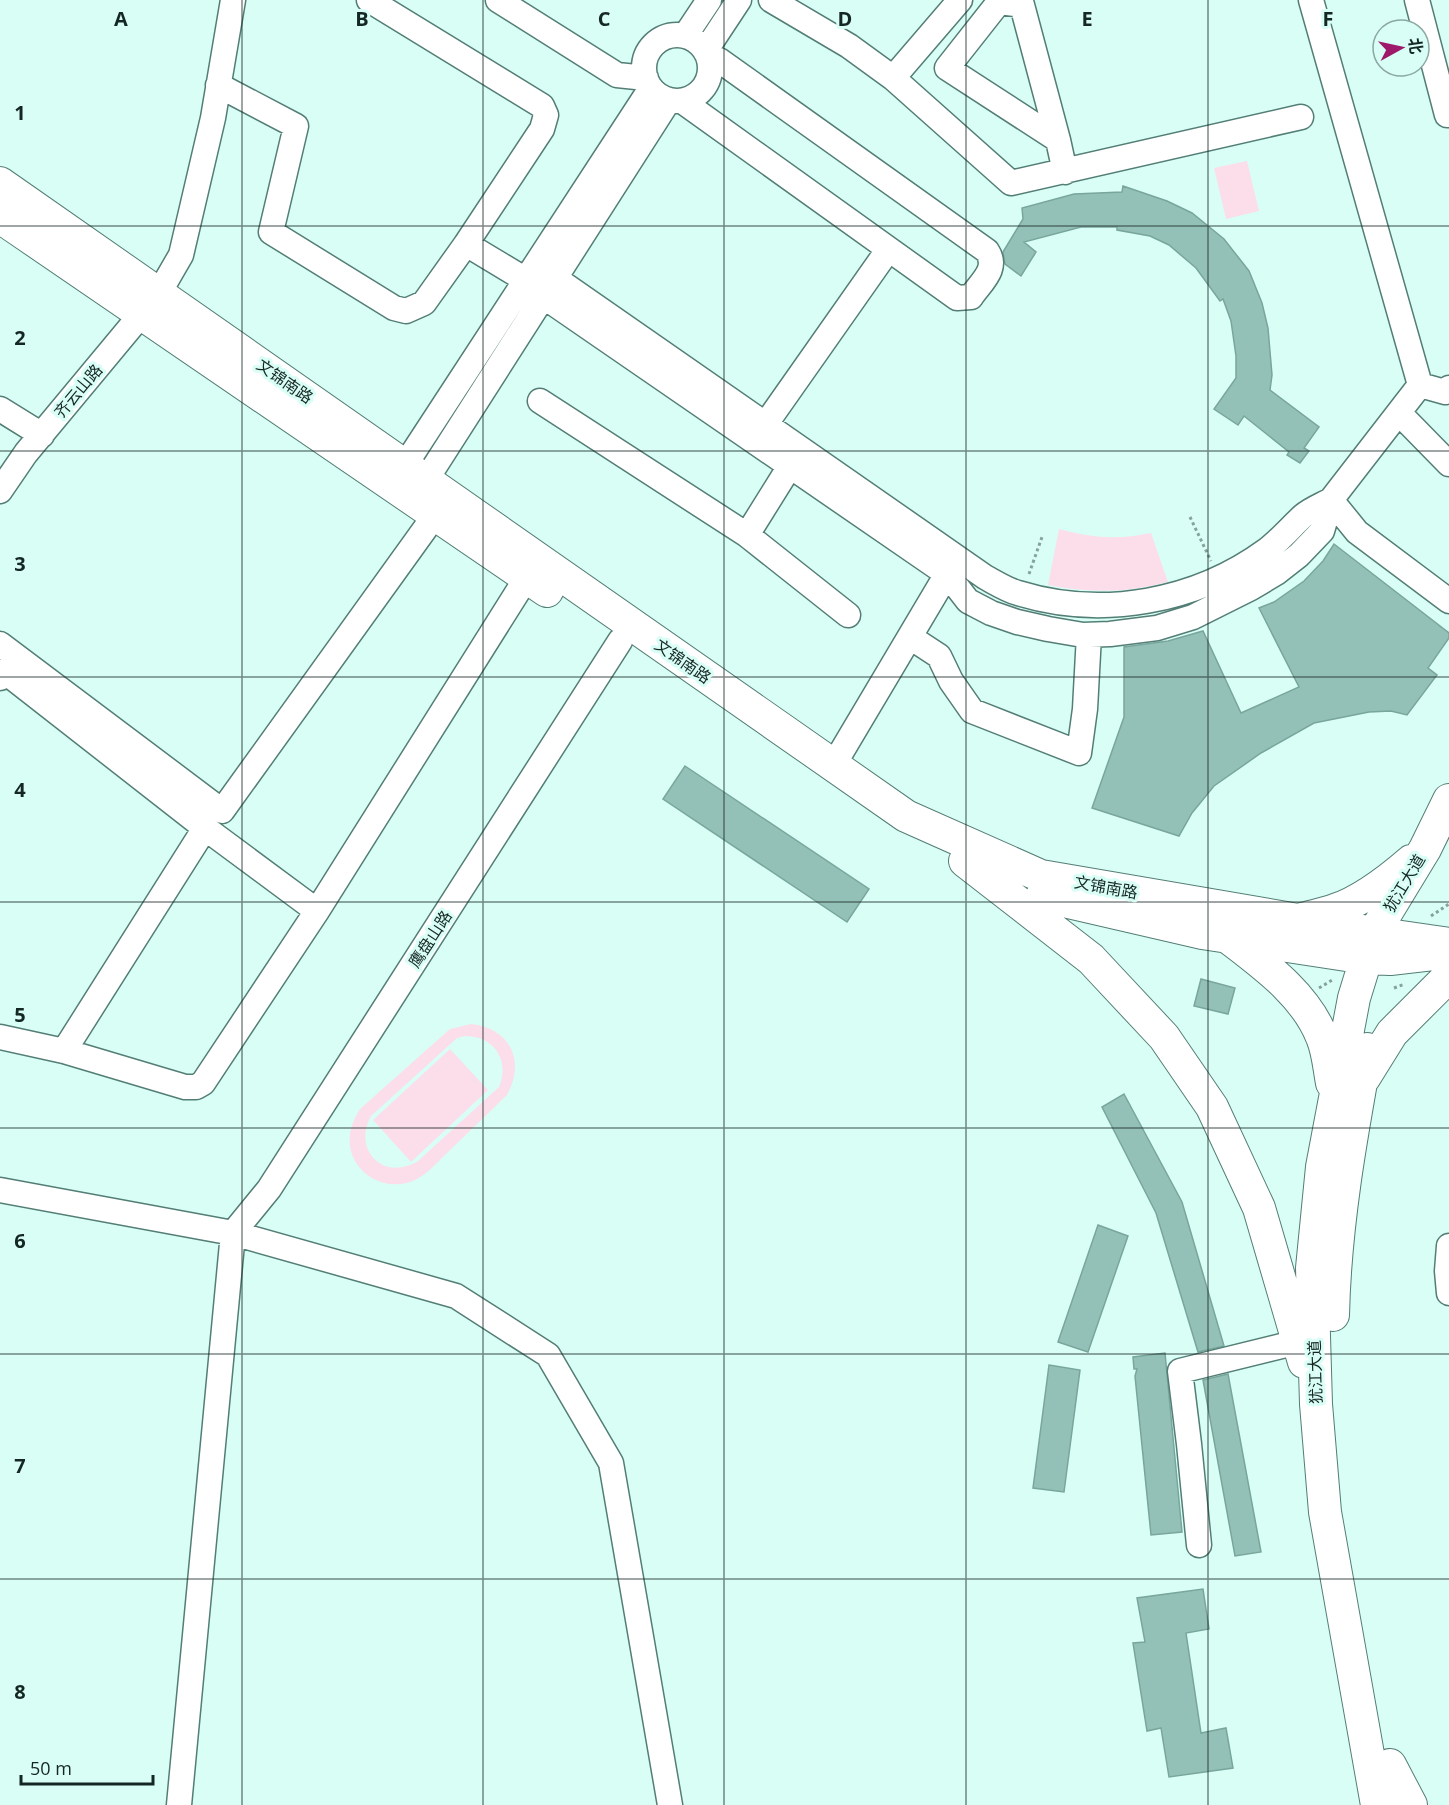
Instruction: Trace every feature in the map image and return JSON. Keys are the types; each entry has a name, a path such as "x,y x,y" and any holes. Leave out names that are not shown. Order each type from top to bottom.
{"main road":[{"name":"文锦南路","path":"0,183 151,304 435,515 897,830 1040,896 1202,933 1389,960 1449,952"},
{"name":"文锦南路","path":"0,217 151,304 415,472 906,816 1041,876 1297,920 1389,960 1449,944"},
{"path":"1297,920 1336,910 1396,874 1425,849 1449,800"},
{"name":"犹江大道","path":"1398,1805 1380,1766 1325,1512 1316,1404 1312,1268 1322,1167 1425,849"},
{"path":"965,861 1091,958 1164,1037 1212,1107 1259,1208 1316,1404"},
{"path":"1229,937 1278,977 1303,1005 1321,1035 1328,1055 1348,1092 1392,1033 1449,976"},
{"name":"犹江大道","path":"1348,1092 1345,1171 1334,1269 1332,1400 1343,1509 1359,1605 1380,1766 1377,1805"},
{"path":"1360,1805 1380,1766 1411,1805"}],"street":[{"name":"齐云山路","path":"0,491 42,435 151,304 181,255 213,118 233,0"},
{"path":"218,85 296,126 271,232 394,308 406,311 424,303 542,129 546,115 542,106 369,0"},
{"path":"498,0 617,75 662,92 957,298 971,297 992,267 992,259 987,251 719,60 708,56"},
{"path":"685,36 709,0"},
{"path":"708,56 739,0"},
{"path":"771,0 849,46 893,78 1011,183 1301,117"},
{"path":"893,78 960,0"},
{"path":"1311,0 1420,385"},
{"path":"1417,0 1447,115 1449,115"},
{"path":"1058,140 947,68 999,2 1022,5 1058,140 1065,172"},
{"path":"668,36 685,36 698,42 708,56 710,72 700,92 662,92 644,68 651,48 658,40 668,36"},
{"path":"415,472 541,283 662,92"},
{"path":"466,244 541,283 765,425 953,567 968,601 991,613 1024,624 1094,635 1157,628 1193,617 1251,588 1288,564 1322,531 1331,500 1420,385"},
{"path":"765,425 888,249"},
{"path":"541,283 789,466 953,567 986,577 1027,595 1077,605 1098,606 1165,597 1219,578 1273,544 1305,514 1331,500"},
{"path":"1420,385 1445,392 1449,388"},
{"path":"540,401 747,536 849,615"},
{"path":"0,409 42,435"},
{"path":"1398,413 1449,464"},
{"path":"747,536 789,466"},
{"path":"1331,500 1357,532 1449,601"},
{"path":"0,644 222,811 435,515"},
{"path":"1273,544 1288,564"},
{"path":"833,766 953,567"},
{"path":"0,1037 64,1051 185,1087 196,1087 203,1083 317,911 527,578"},
{"path":"1024,624 1027,595"},
{"path":"910,637 939,656 951,681 972,711 1079,753 1098,606"},
{"name":"鹰盘山路","path":"233,1233 270,1189 620,641"},
{"path":"0,678 4,671 205,828 317,911"},
{"path":"64,1051 205,828"},
{"path":"0,1190 233,1233 456,1296 548,1355 611,1463 670,1805"},
{"path":"179,1805 233,1233"},
{"path":"1449,1246 1447,1270 1449,1293"},
{"path":"1199,1545 1190,1444 1180,1371 1298,1342"}],"path":[{"path":"1190,517 1219,578"},
{"path":"1027,595 1042,537"},
{"path":"1431,916 1449,904"},
{"path":"1312,993 1335,979"}],"shaded area":[{"path":"1247,161 1259,211 1226,219 1214,168"},
{"path":"1059,529 1105,537 1127,537 1151,533 1168,582 1108,591 1048,585"},
{"path":"471,1024 485,1027 505,1039 511,1048 515,1070 507,1095 420,1177 398,1184 373,1179 360,1168 350,1148 351,1128 360,1109 450,1029","holes":["475,1037 491,1045 501,1059 502,1077 499,1087 418,1161 394,1168 383,1165 375,1159 369,1151 366,1140 366,1129 371,1116 457,1038"]},
{"path":"450,1049 488,1090 411,1162 373,1120"}],"building":[{"path":"1123,186 1167,201 1192,213 1224,239 1249,271 1262,303 1268,328 1272,375 1270,390 1319,427 1304,448 1309,451 1300,463 1287,455 1289,452 1244,416 1238,425 1214,409 1236,378 1236,356 1231,321 1223,299 1220,301 1196,268 1169,245 1150,236 1117,230 1117,227 1081,227 1024,242 1036,252 1021,276 1005,264 1003,252 1023,219 1022,208 1074,194 1122,192"},
{"path":"1334,544 1449,633 1449,638 1428,668 1437,675 1407,715 1391,711 1369,712 1314,723 1261,753 1214,786 1192,813 1179,836 1092,808 1124,717 1124,647 1168,641 1203,631 1241,713 1299,687 1259,608 1274,602 1304,581 1323,561"},
{"path":"685,766 869,889 847,922 663,799"},
{"path":"1201,979 1235,988 1228,1014 1194,1006"},
{"path":"1124,1094 1182,1202 1224,1346 1198,1352 1156,1213 1102,1107"},
{"path":"1098,1225 1128,1236 1088,1352 1058,1342"},
{"path":"1165,1353 1182,1532 1151,1535 1135,1376 1137,1369 1134,1369 1133,1357"},
{"path":"1049,1365 1080,1370 1064,1492 1033,1488"},
{"path":"1228,1374 1261,1552 1235,1556 1203,1380"},
{"path":"1203,1589 1209,1629 1186,1633 1201,1733 1226,1728 1233,1768 1169,1777 1161,1728 1147,1731 1133,1643 1145,1642 1137,1598"}]}
